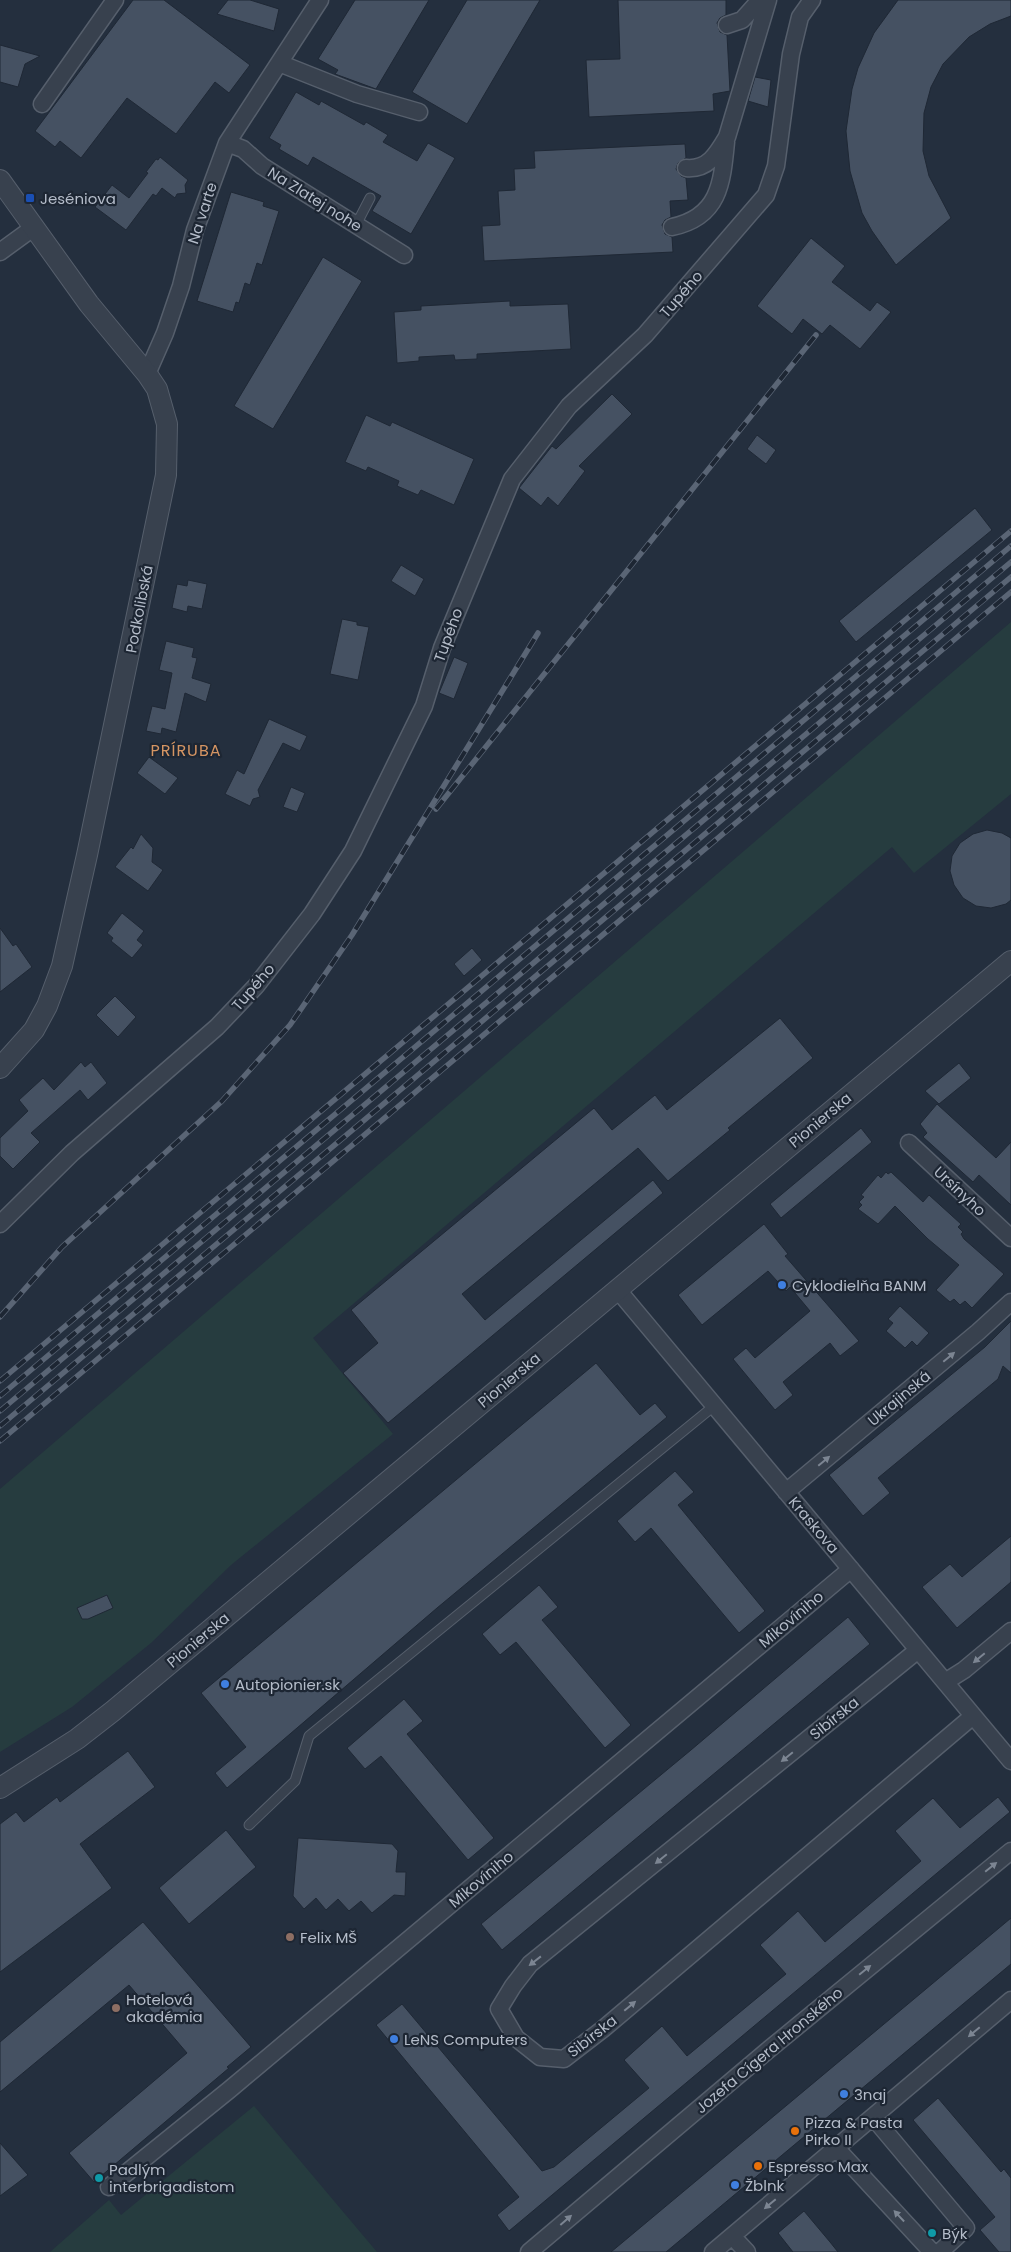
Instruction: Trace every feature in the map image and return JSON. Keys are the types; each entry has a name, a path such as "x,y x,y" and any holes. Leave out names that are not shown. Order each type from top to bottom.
{"street":[{"path":"42,104 115,0"},
{"name":"Na varte","path":"147,374 165,333 181,286 195,230 227,143 320,0"},
{"path":"727,25 742,20 760,0"},
{"path":"672,227 688,223 701,216 716,197 724,168 727,137 768,0"},
{"name":"Tupého","path":"0,1224 72,1153 217,1027 262,979 312,914 353,851 424,706 442,648 512,479 569,406 645,336 766,195 776,166 791,54 800,17 812,0"},
{"path":"279,63 357,94 419,112"},
{"path":"686,168 696,169 708,163 727,137"},
{"name":"Na Zlatej nohe","path":"227,143 243,150 262,166 404,256"},
{"name":"Podkolibská","path":"0,180 89,304 147,374 157,389 167,424 166,475 128,662 62,966 47,1006 34,1030 2,1062"},
{"path":"0,252 33,228"},
{"name":"Pionierska","path":"0,1788 70,1744 113,1711 1011,961"},
{"name":"Ursínyho","path":"909,1143 1011,1238"},
{"name":"Kraskova","path":"617,1289 1011,1761"},
{"name":"Ukrajinská","path":"786,1492 978,1332 1011,1302"},
{"name":"Mikovíniho","path":"109,2186 236,2084 851,1569"},
{"path":"945,1682 964,1670 1011,1631"},
{"name":"Sibírska","path":"918,1650 530,1964 513,1986 500,2009 516,2038 540,2057 564,2059 603,2029 973,1716"},
{"name":"Jozefa Cígera Hronského","path":"529,2252 767,2051 1011,1850"},
{"path":"713,2252 1011,2001"},
{"path":"873,2117 966,2228 940,2252"},
{"path":"836,2148 932,2252"},
{"path":"732,2236 747,2252"}],"lane":[{"path":"356,225 370,198"},
{"path":"249,1825 295,1781 309,1736 714,1406"}],"green space":[{"path":"1011,622 1011,794 914,873 892,847 313,1338 393,1434 231,1565 151,1643 72,1707 0,1752 0,1489"},
{"path":"254,2106 377,2252 50,2252 109,2200 121,2215"}],"building":[{"path":"133,0 164,0 250,65 229,93 215,82 176,134 127,98 81,158 60,141 55,147 35,131"},
{"path":"228,0 250,0 279,9 274,31 217,14"},
{"path":"355,0 429,0 376,89 335,74 338,70 318,59"},
{"path":"467,0 540,0 467,124 412,92"},
{"path":"618,0 726,0 726,15 720,18 717,23 720,32 727,35 730,91 713,94 714,111 589,117 586,60 620,59"},
{"path":"898,0 1011,0 1011,16 990,24 969,37 943,64 931,87 924,113 923,151 929,176 951,218 896,265 862,213 850,171 846,131 852,89 858,68 874,33"},
{"path":"0,45 40,56 25,64 18,87 0,82"},
{"path":"755,77 771,80 768,107 748,101"},
{"path":"296,92 319,105 321,101 364,125 366,122 388,135 383,142 417,161 428,143 455,158 411,234 372,211 381,196 313,157 308,166 279,149 281,145 269,138"},
{"path":"685,144 686,158 678,163 676,169 681,176 686,178 688,200 670,201 671,217 665,220 662,225 665,234 672,237 673,252 484,261 482,226 500,225 498,191 515,190 514,169 535,168 534,151"},
{"path":"160,157 188,180 185,185 186,193 177,194 175,198 162,188 156,196 153,194 126,230 95,207 112,185 129,198 148,173 146,172 156,159 158,160"},
{"path":"231,192 264,202 263,206 279,211 262,265 257,263 250,285 245,283 239,303 236,302 233,312 197,301"},
{"path":"811,238 845,266 832,282 870,311 877,302 891,312 860,349 830,325 822,334 803,319 792,334 757,306"},
{"path":"323,257 362,281 273,429 234,406"},
{"path":"510,301 510,306 568,304 571,349 477,354 477,359 455,360 454,355 419,357 419,361 397,363 394,312 421,310 421,306"},
{"path":"612,394 632,414 579,466 585,471 558,506 548,497 541,506 519,488 552,446 556,449"},
{"path":"366,415 390,426 392,422 474,459 454,505 421,490 418,495 397,486 399,481 368,467 366,471 345,462"},
{"path":"757,435 776,450 766,464 747,449"},
{"path":"975,508 992,530 856,642 839,621"},
{"path":"401,565 424,579 415,596 391,581"},
{"path":"188,580 207,584 202,609 188,606 187,612 172,608 177,584 187,586"},
{"path":"342,619 369,627 358,680 330,674"},
{"path":"166,641 194,648 192,657 197,658 192,678 211,684 206,702 185,693 176,732 162,728 161,734 146,731 152,706 165,709 172,673 159,670"},
{"path":"454,657 468,663 454,699 439,693"},
{"path":"269,719 307,736 300,751 283,743 258,790 260,797 253,799 250,806 225,794 237,770 244,774"},
{"path":"149,757 178,778 165,794 137,773"},
{"path":"291,787 305,793 297,812 283,807"},
{"path":"987,830 1002,833 1011,838 1011,900 1006,904 991,908 976,906 963,898 954,885 950,871 952,856 960,843 973,834"},
{"path":"141,834 153,848 152,862 163,870 148,891 115,867 131,847 133,849"},
{"path":"122,913 144,931 137,940 143,945 132,958 111,941 113,938 107,933"},
{"path":"0,928 13,946 16,944 32,967 0,992"},
{"path":"472,948 482,960 464,976 454,964"},
{"path":"115,996 136,1017 118,1037 96,1015"},
{"path":"780,1018 813,1058 728,1128 730,1130 668,1181 638,1148 462,1294 485,1320 653,1180 663,1193 388,1423 343,1373 378,1343 351,1310 594,1108 612,1130 655,1095 667,1110"},
{"path":"81,1062 85,1067 91,1062 107,1083 88,1100 80,1090 31,1133 40,1142 13,1169 0,1156 0,1138 28,1111 19,1100 43,1078 54,1090"},
{"path":"959,1063 971,1078 939,1104 925,1091"},
{"path":"937,1104 996,1158 1011,1142 1011,1205 979,1175 973,1182 923,1137 927,1133 920,1124"},
{"path":"861,1128 872,1142 781,1218 770,1204"},
{"path":"886,1172 888,1174 891,1172 923,1202 929,1195 961,1224 958,1227 963,1232 961,1234 964,1239 1004,1274 972,1308 965,1301 960,1305 954,1299 950,1302 936,1290 959,1265 928,1239 895,1206 878,1224 858,1209 862,1205 859,1202 864,1197 861,1195 878,1175 881,1178"},
{"path":"764,1224 788,1254 785,1256 859,1341 840,1356 830,1343 783,1382 793,1395 775,1410 733,1359 746,1348 755,1358 810,1311 790,1287 786,1291 768,1271 702,1325 678,1295"},
{"path":"900,1306 929,1333 917,1346 912,1341 905,1348 886,1331 893,1323 888,1319"},
{"path":"1011,1321 1011,1373 1003,1366 998,1379 878,1478 890,1493 863,1516 829,1475 985,1347"},
{"path":"596,1363 640,1415 655,1403 667,1417 437,1608 227,1788 215,1773 246,1747 201,1693"},
{"path":"675,1471 694,1492 678,1505 765,1611 739,1633 651,1528 635,1542 617,1521"},
{"path":"1011,1536 1011,1582 957,1628 922,1587 950,1564 962,1577"},
{"path":"539,1585 558,1607 542,1620 631,1725 605,1748 516,1642 500,1655 482,1634"},
{"path":"107,1595 113,1608 88,1619 82,1619 77,1608"},
{"path":"848,1617 870,1644 502,1950 481,1924"},
{"path":"404,1699 423,1721 407,1734 494,1838 468,1860 381,1756 365,1769 347,1748"},
{"path":"128,1751 155,1787 80,1844 112,1888 0,1972 0,1824 16,1812 24,1822 57,1797 60,1802"},
{"path":"998,1797 1010,1812 509,2231 497,2215 519,2197 376,2025 402,2004 542,2171 554,2167 649,2088 624,2060 662,2026 687,2056 786,1974 760,1945 798,1911 825,1942 921,1861 895,1831 933,1798 960,1828"},
{"path":"226,1830 256,1867 189,1924 159,1888"},
{"path":"298,1838 392,1844 398,1851 396,1872 406,1872 405,1896 394,1895 372,1913 361,1901 349,1911 338,1899 326,1910 316,1898 304,1909 293,1896"},
{"path":"1011,1918 1011,1964 666,2252 611,2252"},
{"path":"143,1922 251,2047 227,2067 229,2068 94,2182 69,2153 187,2053 129,1985 0,2092 0,2042"},
{"path":"938,2098 1001,2172 1004,2169 1011,2178 1011,2252 999,2252 980,2230 995,2217 913,2120"},
{"path":"0,2143 28,2175 0,2196"},
{"path":"804,2211 838,2252 793,2252 778,2233"}],"railway":[{"path":"436,809 816,335"},
{"path":"0,1381 1011,531"},
{"path":"0,1396 1011,546"},
{"path":"0,1411 1011,562"},
{"path":"0,1426 1011,577"},
{"path":"0,1441 1011,592"},
{"path":"0,1317 62,1247 222,1101 290,1025 352,935 538,633"}],"place":[{"name":"Jeséniova","path":"30,198"},
{"name":"Cyklodielňa BANM","path":"782,1285"},
{"name":"Autopionier.sk","path":"225,1684"},
{"name":"Felix MŠ","path":"290,1937"},
{"name":"Hotelová akadémia","path":"116,2008"},
{"name":"LeNS Computers","path":"394,2039"},
{"name":"3naj","path":"844,2094"},
{"name":"Pizza & Pasta Pirko II","path":"795,2131"},
{"name":"Espresso Max","path":"758,2166"},
{"name":"Padlým interbrigadistom","path":"99,2178"},
{"name":"Žblnk","path":"735,2185"},
{"name":"Býk","path":"932,2233"}],"district":[{"name":"PRÍRUBA","path":"186,750"}]}
